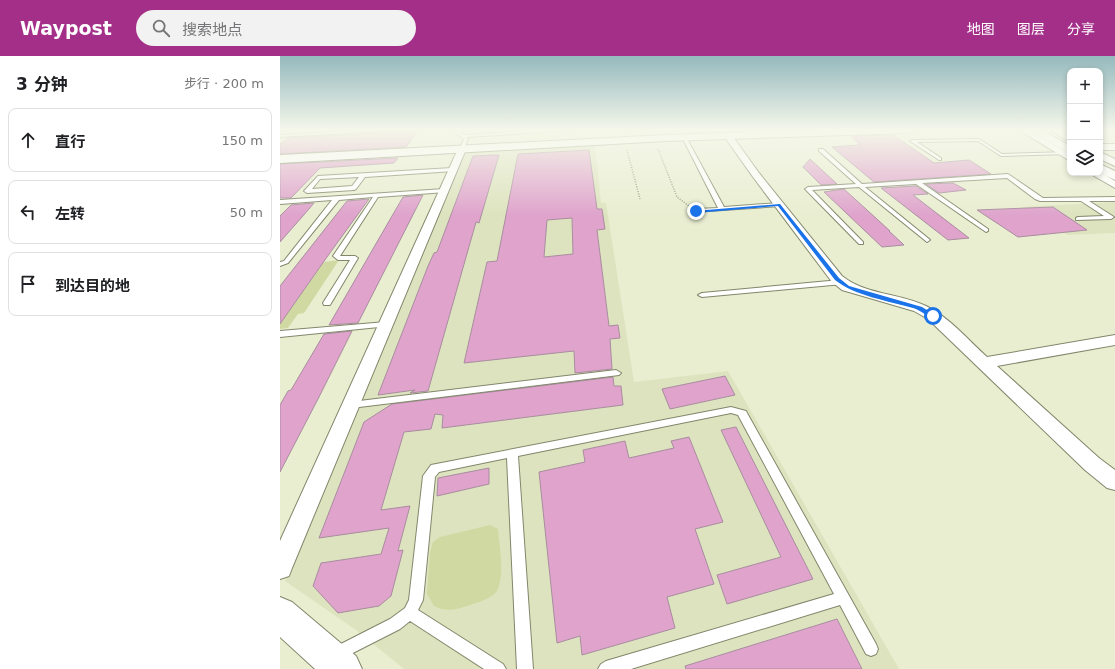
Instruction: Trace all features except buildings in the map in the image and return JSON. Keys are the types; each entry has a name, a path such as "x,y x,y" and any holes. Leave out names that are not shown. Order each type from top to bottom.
{"main road":[{"path":"1103,164 1115,170"},
{"path":"1103,170 1115,176"},
{"path":"280,614 336,663"}],"street":[{"path":"280,568 444,191 457,159"},
{"path":"745,159 779,205 840,282 847,287 920,308 927,312 1092,464 1115,482"},
{"path":"1099,176 1115,185"},
{"path":"983,363 1115,340"}],"lane":[{"path":"695,159 722,209"},
{"path":"831,159 927,240"},
{"path":"363,176 354,188 307,191 318,178 452,170"},
{"path":"861,243 808,189 1008,176 1037,198 1042,200 1115,199"},
{"path":"917,182 986,230"},
{"path":"280,202 444,191"},
{"path":"327,303 355,258 345,259 338,258 336,256 377,195"},
{"path":"280,264 286,262 337,198"},
{"path":"1078,219 1111,217 1082,200"},
{"path":"696,211 779,205"},
{"path":"702,295 840,282"},
{"path":"280,334 386,324"},
{"path":"351,404 616,373"},
{"path":"336,663 410,613 416,600 429,476 435,468 731,410 742,413 871,648"},
{"path":"512,453 525,669"},
{"path":"606,669 843,598"},
{"path":"410,613 498,669"}],"path":[{"path":"630,159 640,199"},
{"path":"662,159 677,197 696,211"}],"shaded area":[{"path":"464,159 596,159 601,203 606,203 634,382 728,371 899,669 404,669 356,630 285,581"},
{"path":"1115,202 1115,233 1068,235 1021,207"},
{"path":"339,260 304,313 298,314 288,328 280,329 280,324 324,262"},
{"path":"490,525 498,529 501,554 500,583 497,590 487,599 458,609 447,610 434,606 427,594 430,552 433,542 440,537"}],"route":[{"path":"696,211 779,205 837,279 847,287 920,308 933,316"}]}
